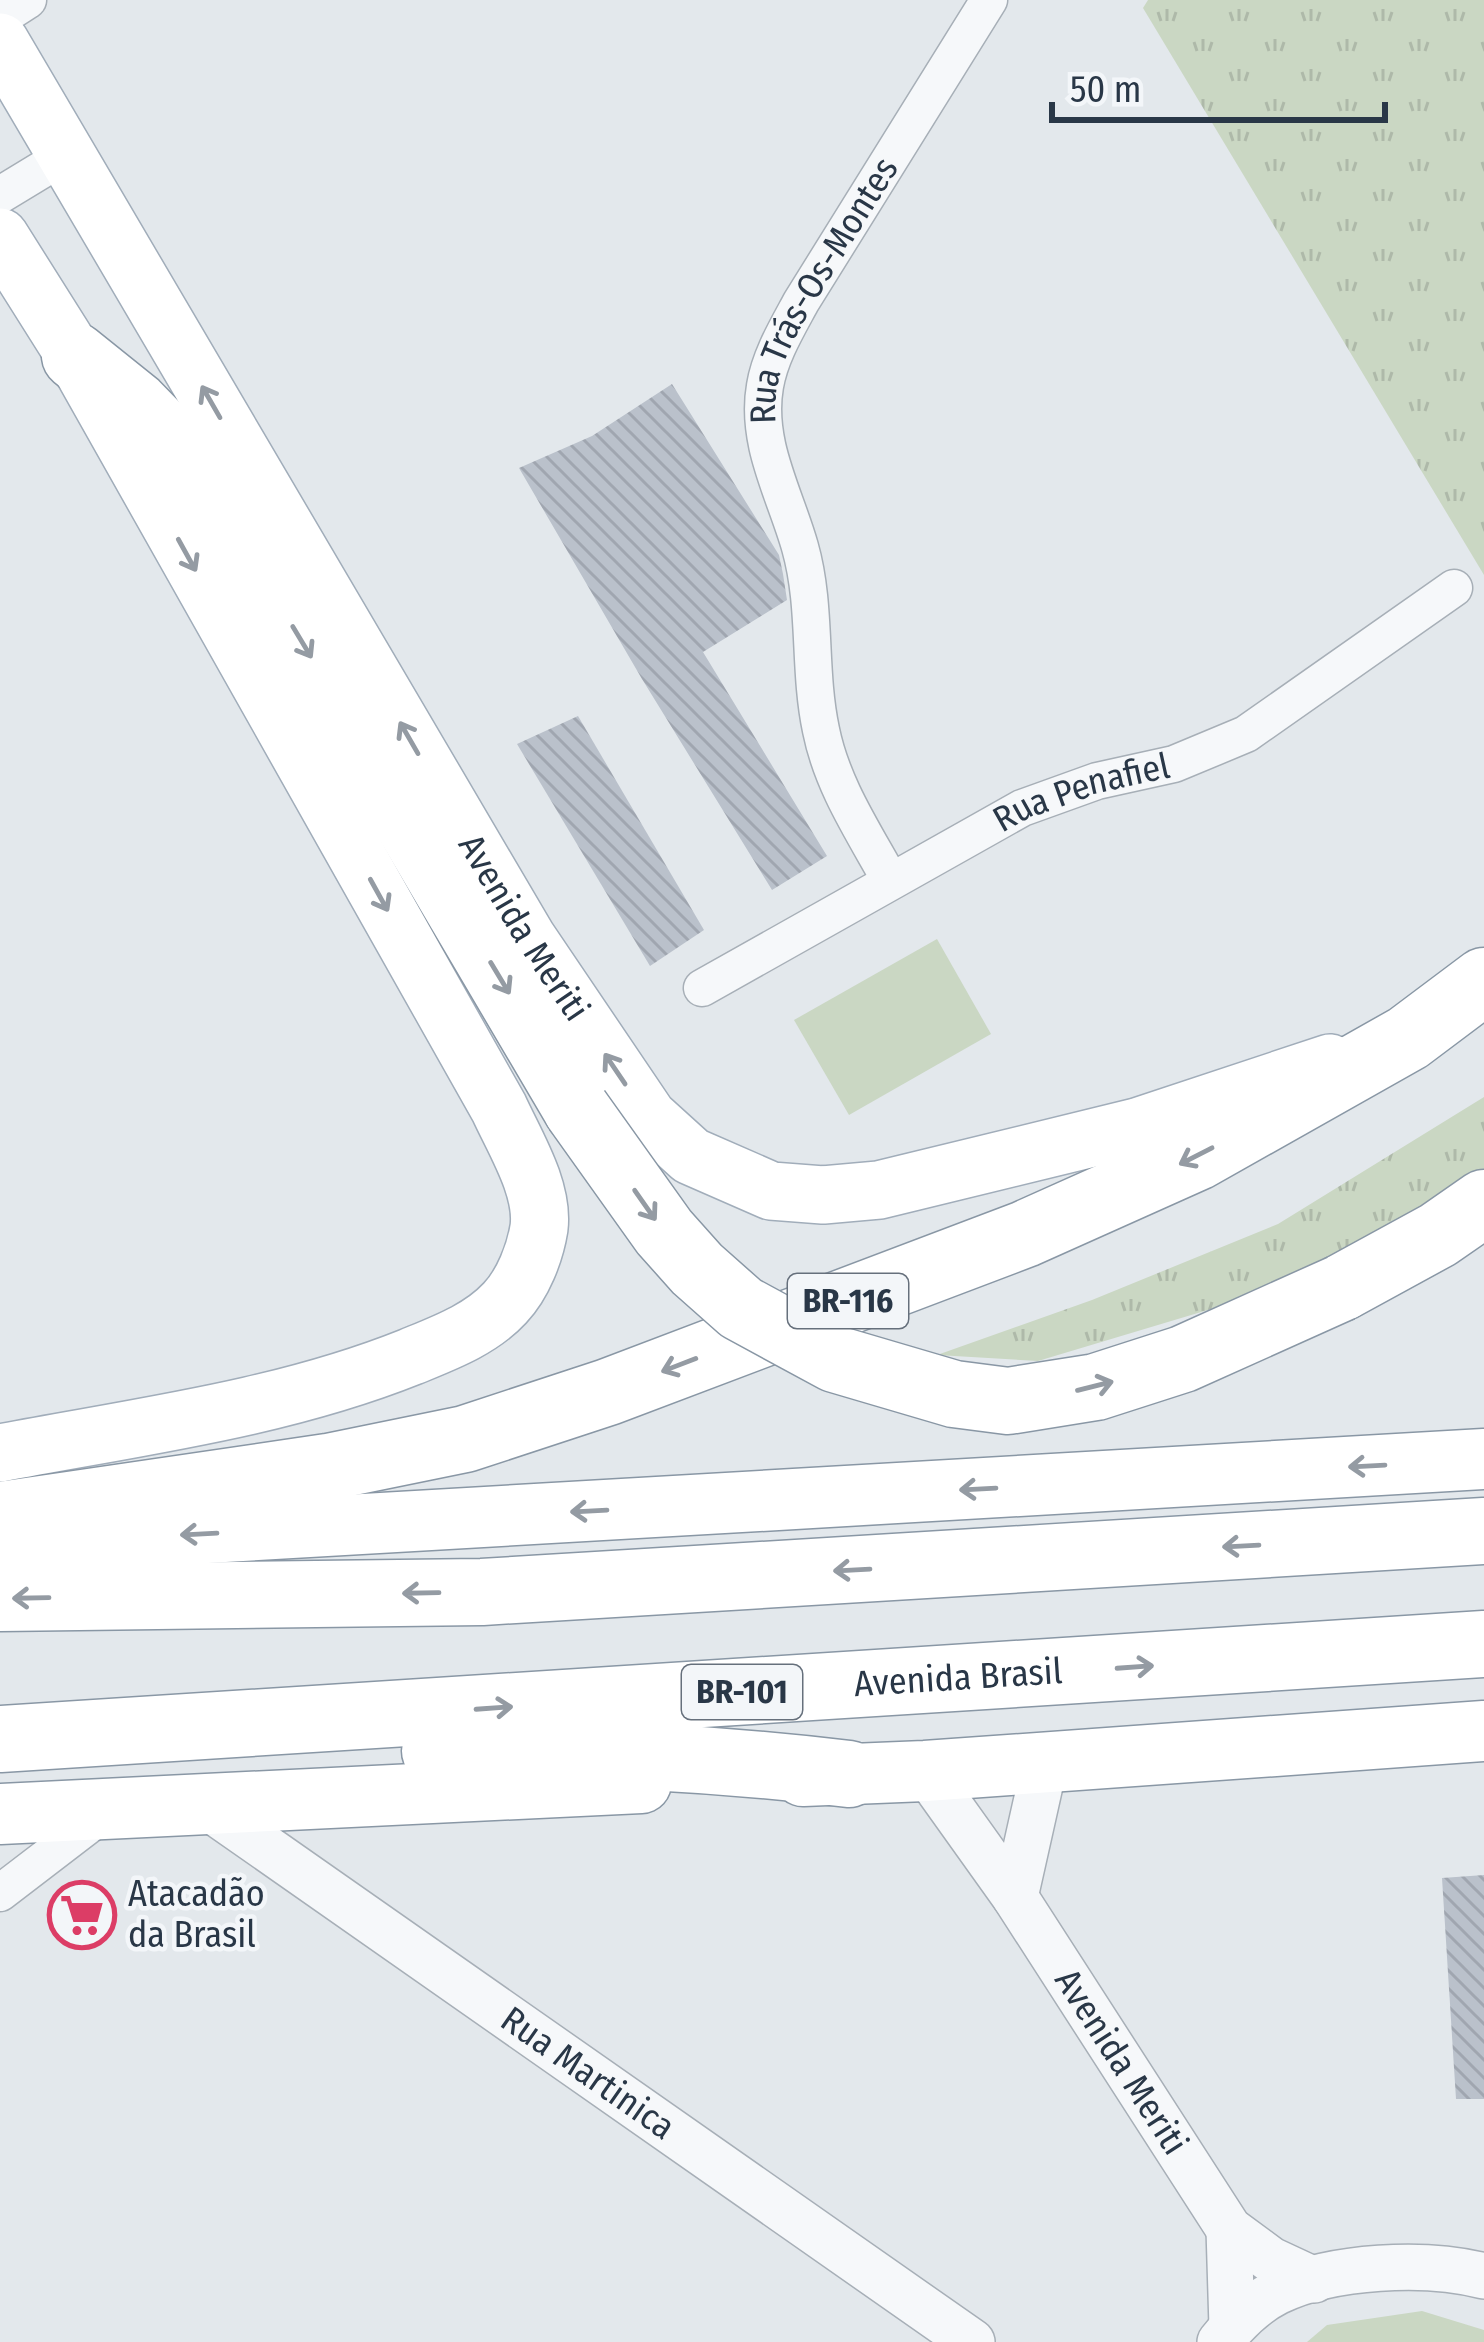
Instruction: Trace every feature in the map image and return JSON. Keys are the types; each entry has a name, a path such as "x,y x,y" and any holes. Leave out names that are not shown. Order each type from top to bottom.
{"highway":[{"path":"75,356 136,405 180,450 229,519 577,1110 664,1232 741,1307 835,1359 954,1394 1008,1401 1096,1387 1183,1359 1341,1288 1438,1235 1484,1203"},
{"name":"BR-116","path":"0,1515 328,1467 465,1439 608,1392 1025,1234 1197,1156 1408,1038 1484,981"},
{"path":"0,1545 1484,1459"},
{"path":"0,1598 482,1592 1484,1531"},
{"name":"Avenida Brasil","path":"0,1742 1484,1644"},
{"name":"BR-101","path":"0,1742 131,1751 627,1753 849,1774 1484,1731"},
{"path":"0,1814 849,1774"}],"main road":[{"name":"Avenida Meriti","path":"0,43 527,938 647,1117 692,1156 771,1192 823,1195 879,1190 1136,1127 1408,1038"},
{"path":"0,237 75,356 500,1108 536,1192 540,1225 531,1261 506,1303 464,1335 361,1376 276,1399 0,1453"}],"street":[{"path":"0,18 28,0"},
{"name":"Rua Trás-Os-Montes","path":"890,880 838,787 821,729 812,662 811,603 800,546 778,490 765,436 765,388 778,346 801,302 989,0"},
{"path":"0,195 66,154"},
{"name":"Rua Penafiel","path":"702,988 1022,808 1097,781 1174,764 1246,734 1454,588"},
{"path":"1015,1897 1045,1763"},
{"name":"Avenida Meriti","path":"925,1771 1015,1897 1229,2229 1271,2260 1314,2280"},
{"name":"Rua Martinica","path":"202,1802 972,2342"},
{"path":"0,1893 110,1808"},
{"path":"1226,2334 1229,2229"},
{"path":"1226,2334 1278,2292 1314,2280 1401,2268 1484,2276"}],"green space":[{"path":"1148,0 1484,0 1484,575 1143,8"},
{"path":"937,939 991,1034 849,1115 794,1020"},
{"path":"1484,1097 1484,1189 1341,1270 1038,1361 937,1355 1092,1300 1278,1224"},
{"path":"1422,2311 1484,2330 1484,2342 1307,2342 1327,2325"}],"building":[{"path":"672,384 779,555 783,574 787,600 703,652 827,856 772,890 519,468 592,436"},
{"path":"578,716 704,930 650,966 517,744"},
{"path":"1484,1875 1484,2099 1456,2099 1442,1878"}],"place":[{"name":"Atacadão da Brasil","path":"82,1915"}]}
